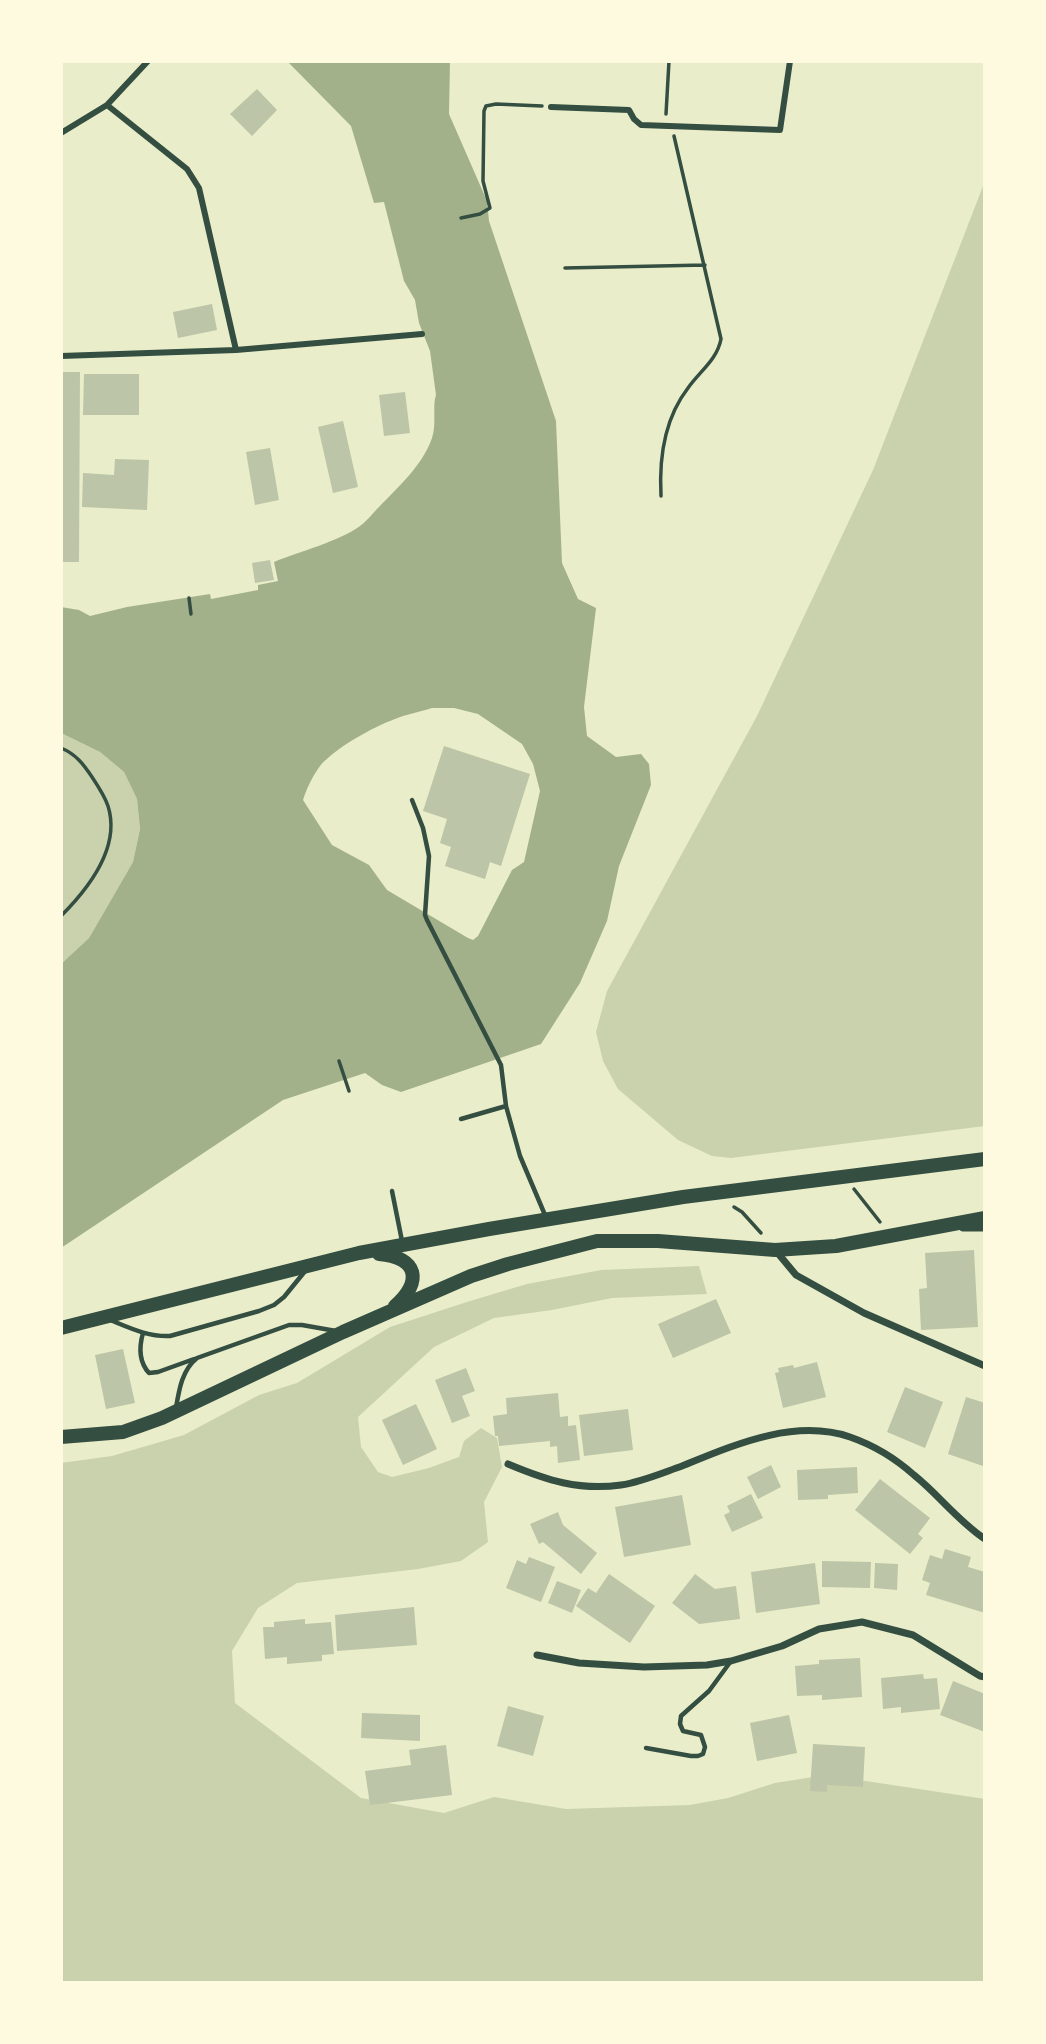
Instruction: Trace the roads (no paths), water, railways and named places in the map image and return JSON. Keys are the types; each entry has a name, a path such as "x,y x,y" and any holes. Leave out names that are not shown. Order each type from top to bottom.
{"main road":[{"path":"61,1328 359,1253 711,1194 985,1159"},
{"path":"61,1437 123,1433 175,1412 343,1332 471,1276 597,1241 658,1241 775,1250 836,1245 985,1219"},
{"path":"359,1253 395,1256 406,1261 409,1266 412,1282 410,1290 386,1314"}],"street":[{"path":"61,133 107,105 148,61"},
{"path":"551,107 629,110 634,119 642,125 780,130 790,61"},
{"path":"107,105 187,169 200,188 236,349"},
{"path":"61,356 236,349 422,334"},
{"path":"928,1228 985,1228"},
{"path":"775,1250 796,1275 864,1313 985,1366"},
{"path":"508,1464 550,1481 591,1486 624,1485 757,1438 825,1430 851,1437 881,1451 914,1474 970,1529 985,1539"},
{"path":"537,1655 579,1663 644,1667 707,1665 732,1661 782,1646 819,1629 862,1622 913,1634 985,1677"}],"lane":[{"path":"412,800 423,828 429,856 425,915 501,1065 506,1106 520,1156 547,1220"},
{"path":"461,1119 506,1106"},
{"path":"392,1191 403,1245"},
{"path":"103,1317 143,1333 170,1336 267,1308 284,1297 308,1267"},
{"path":"143,1333 140,1351 144,1366 149,1373 158,1373 289,1325 343,1332"},
{"path":"175,1412 184,1376 197,1358"},
{"path":"646,1748 691,1756 703,1754 705,1747 702,1735 683,1731 681,1716 709,1691 732,1661"}]}
